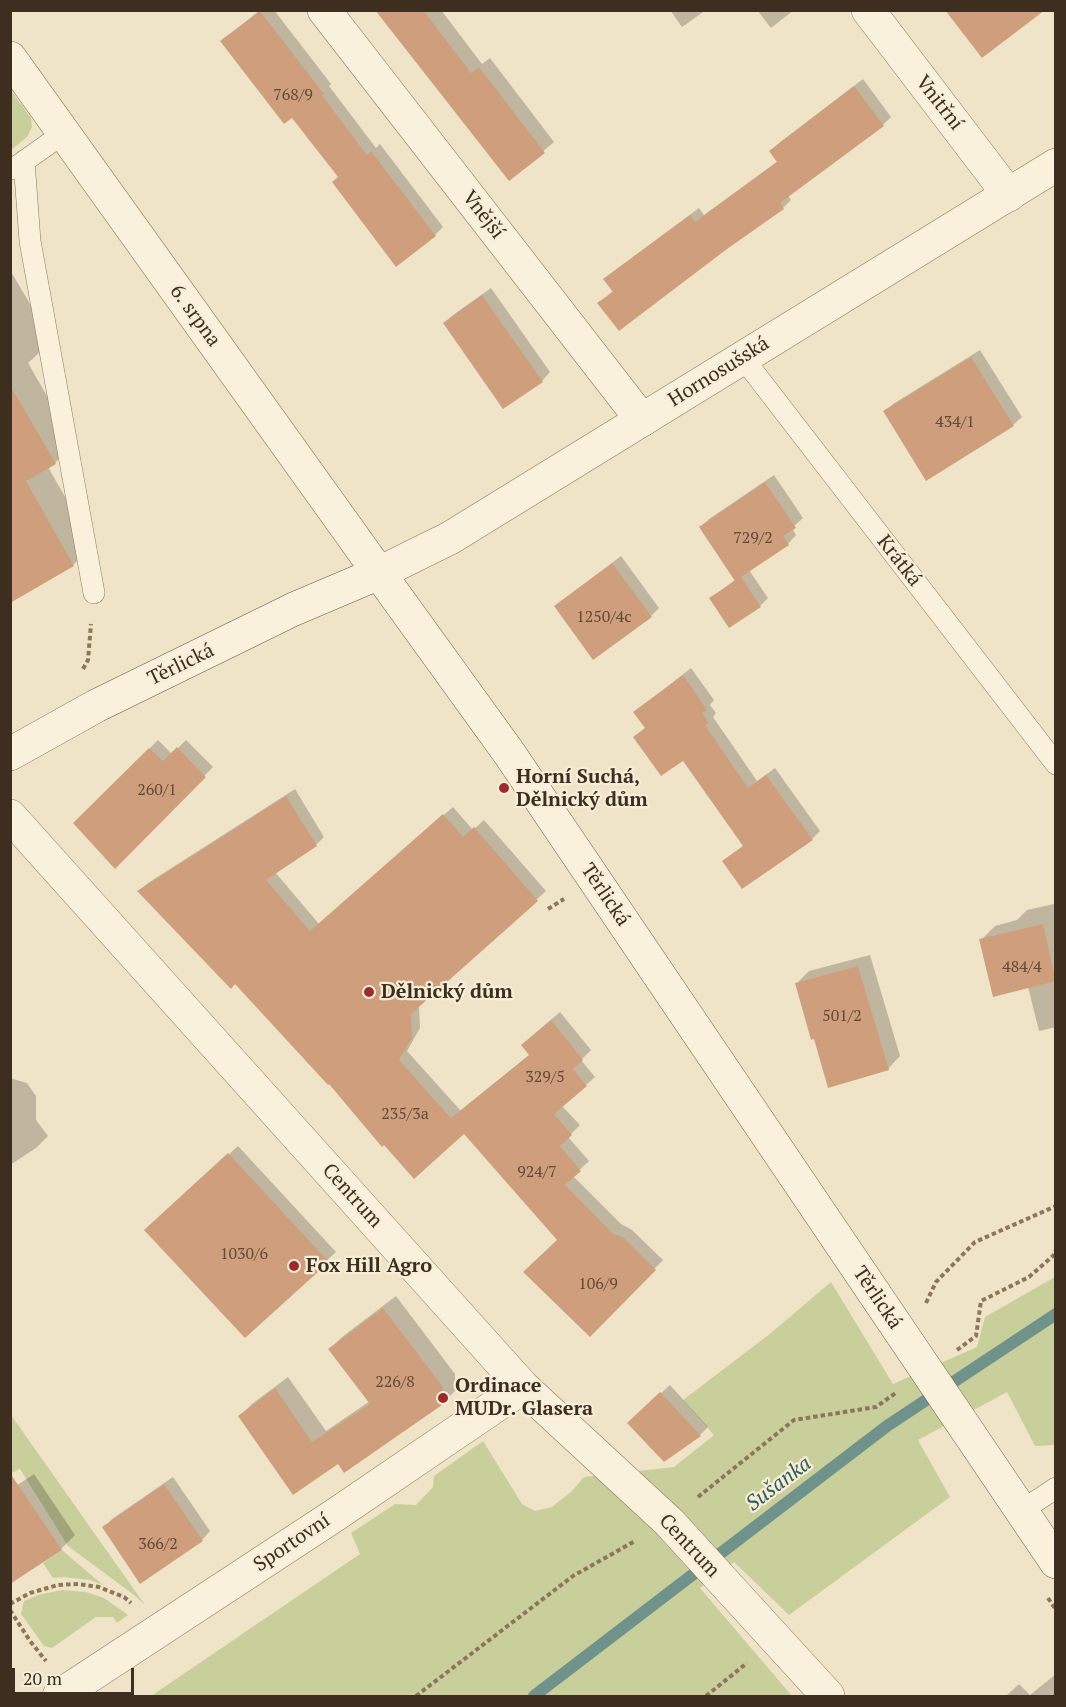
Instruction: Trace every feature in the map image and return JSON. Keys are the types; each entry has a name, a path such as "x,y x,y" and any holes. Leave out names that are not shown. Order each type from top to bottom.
{"street":[{"name":"Vnější","path":"324,10 642,420"},
{"name":"Vnitřní","path":"868,10 1009,195"},
{"name":"6. srpna","path":"10,58 379,573"},
{"name":"Hornosušská","path":"379,573 450,538 1056,165"},
{"name":"Těrlická","path":"10,754 96,706 159,675 294,609 379,573 509,753 1056,1562"},
{"name":"Centrum","path":"10,816 523,1387 679,1533 828,1696"},
{"name":"Sportovní","path":"59,1696 523,1387"}],"lane":[{"path":"64,133 17,166 93,593"},
{"name":"Krátká","path":"743,358 1056,764"},
{"path":"1022,1511 1056,1488"}],"path":[{"path":"82,670 88,660 93,593"},
{"path":"907,1341 936,1282 975,1242 1056,1206"},
{"path":"416,1696 573,1576 679,1533 706,1490 794,1420"},
{"path":"10,1604 30,1593 58,1585 78,1584 99,1587 124,1597 139,1609 157,1632"},
{"path":"10,1610 30,1641"},
{"path":"706,1696 776,1640"}],"green space":[{"path":"10,89 31,118 32,127 27,137 11,150"},
{"path":"1055,1277 1055,1445 1035,1446 1007,1392 918,1440 950,1497 789,1615 734,1562 700,1588 792,1696 151,1696 360,1554 351,1533 395,1504 416,1505 433,1487 434,1476 483,1441 522,1504 535,1511 552,1507 572,1491 584,1477 674,1467 714,1435 683,1400 771,1333 831,1282 893,1384 977,1347 985,1317"},
{"path":"11,1415 145,1605 68,1546 20,1469 11,1473"},
{"path":"62,1550 103,1585 90,1580 53,1578 43,1563"},
{"path":"62,1590 86,1592 104,1598 128,1615 117,1623 113,1617 96,1617 52,1648 44,1646 21,1614 24,1601 38,1595"}],"building":[{"path":"375,10 424,11 471,73 479,67 545,153 509,181"},
{"path":"945,10 1045,10 982,58"},
{"path":"260,11 324,94 322,95 367,155 371,151 436,236 396,267 332,182 338,177 292,118 284,124 220,41"},
{"path":"854,86 884,126 780,203 784,209 619,331 597,303 613,292 603,279 690,215 695,222 777,162 769,151"},
{"path":"482,295 543,382 503,409 443,323"},
{"path":"971,357 1014,426 926,481 883,411"},
{"path":"10,385 56,464 26,481 74,566 10,603"},
{"path":"765,482 796,528 783,536 789,545 741,577 761,607 729,628 709,598 735,581 699,527"},
{"path":"612,563 652,617 593,660 554,606"},
{"path":"683,675 707,710 702,713 709,723 705,725 748,788 766,775 813,840 742,889 722,861 743,846 683,761 661,776 633,737 645,728 633,712"},
{"path":"177,747 206,777 115,869 73,823 149,748 163,761"},
{"path":"286,796 317,846 266,880 310,931 443,814 463,837 474,827 538,901 411,1014 412,1038 399,1060 451,1118 529,1055 521,1045 551,1020 583,1060 573,1069 587,1086 554,1114 572,1135 560,1146 581,1171 565,1185 612,1233 624,1238 656,1270 590,1337 523,1272 557,1240 464,1134 414,1179 384,1145 382,1147 329,1084 235,984 231,989 137,891"},
{"path":"1043,924 1056,981 993,997 979,939"},
{"path":"858,966 889,1070 828,1088 814,1039 811,1040 795,983"},
{"path":"228,1153 329,1262 245,1338 144,1230"},
{"path":"383,1308 443,1387 442,1405 344,1473 338,1464 293,1495 238,1416 275,1388 312,1442 370,1404 328,1349"},
{"path":"660,1392 701,1436 664,1462 627,1423"},
{"path":"10,1473 62,1550 10,1584"},
{"path":"164,1484 203,1541 140,1584 102,1527"}],"waterway":[{"name":"Sušanka","path":"534,1696 887,1426 1056,1314"}],"place":[{"name":"Horní Suchá, Dělnický dům","path":"504,788"},
{"name":"Dělnický dům","path":"369,992"},
{"name":"Fox Hill Agro","path":"294,1266"},
{"name":"Ordinace MUDr. Glasera","path":"443,1398"}]}
